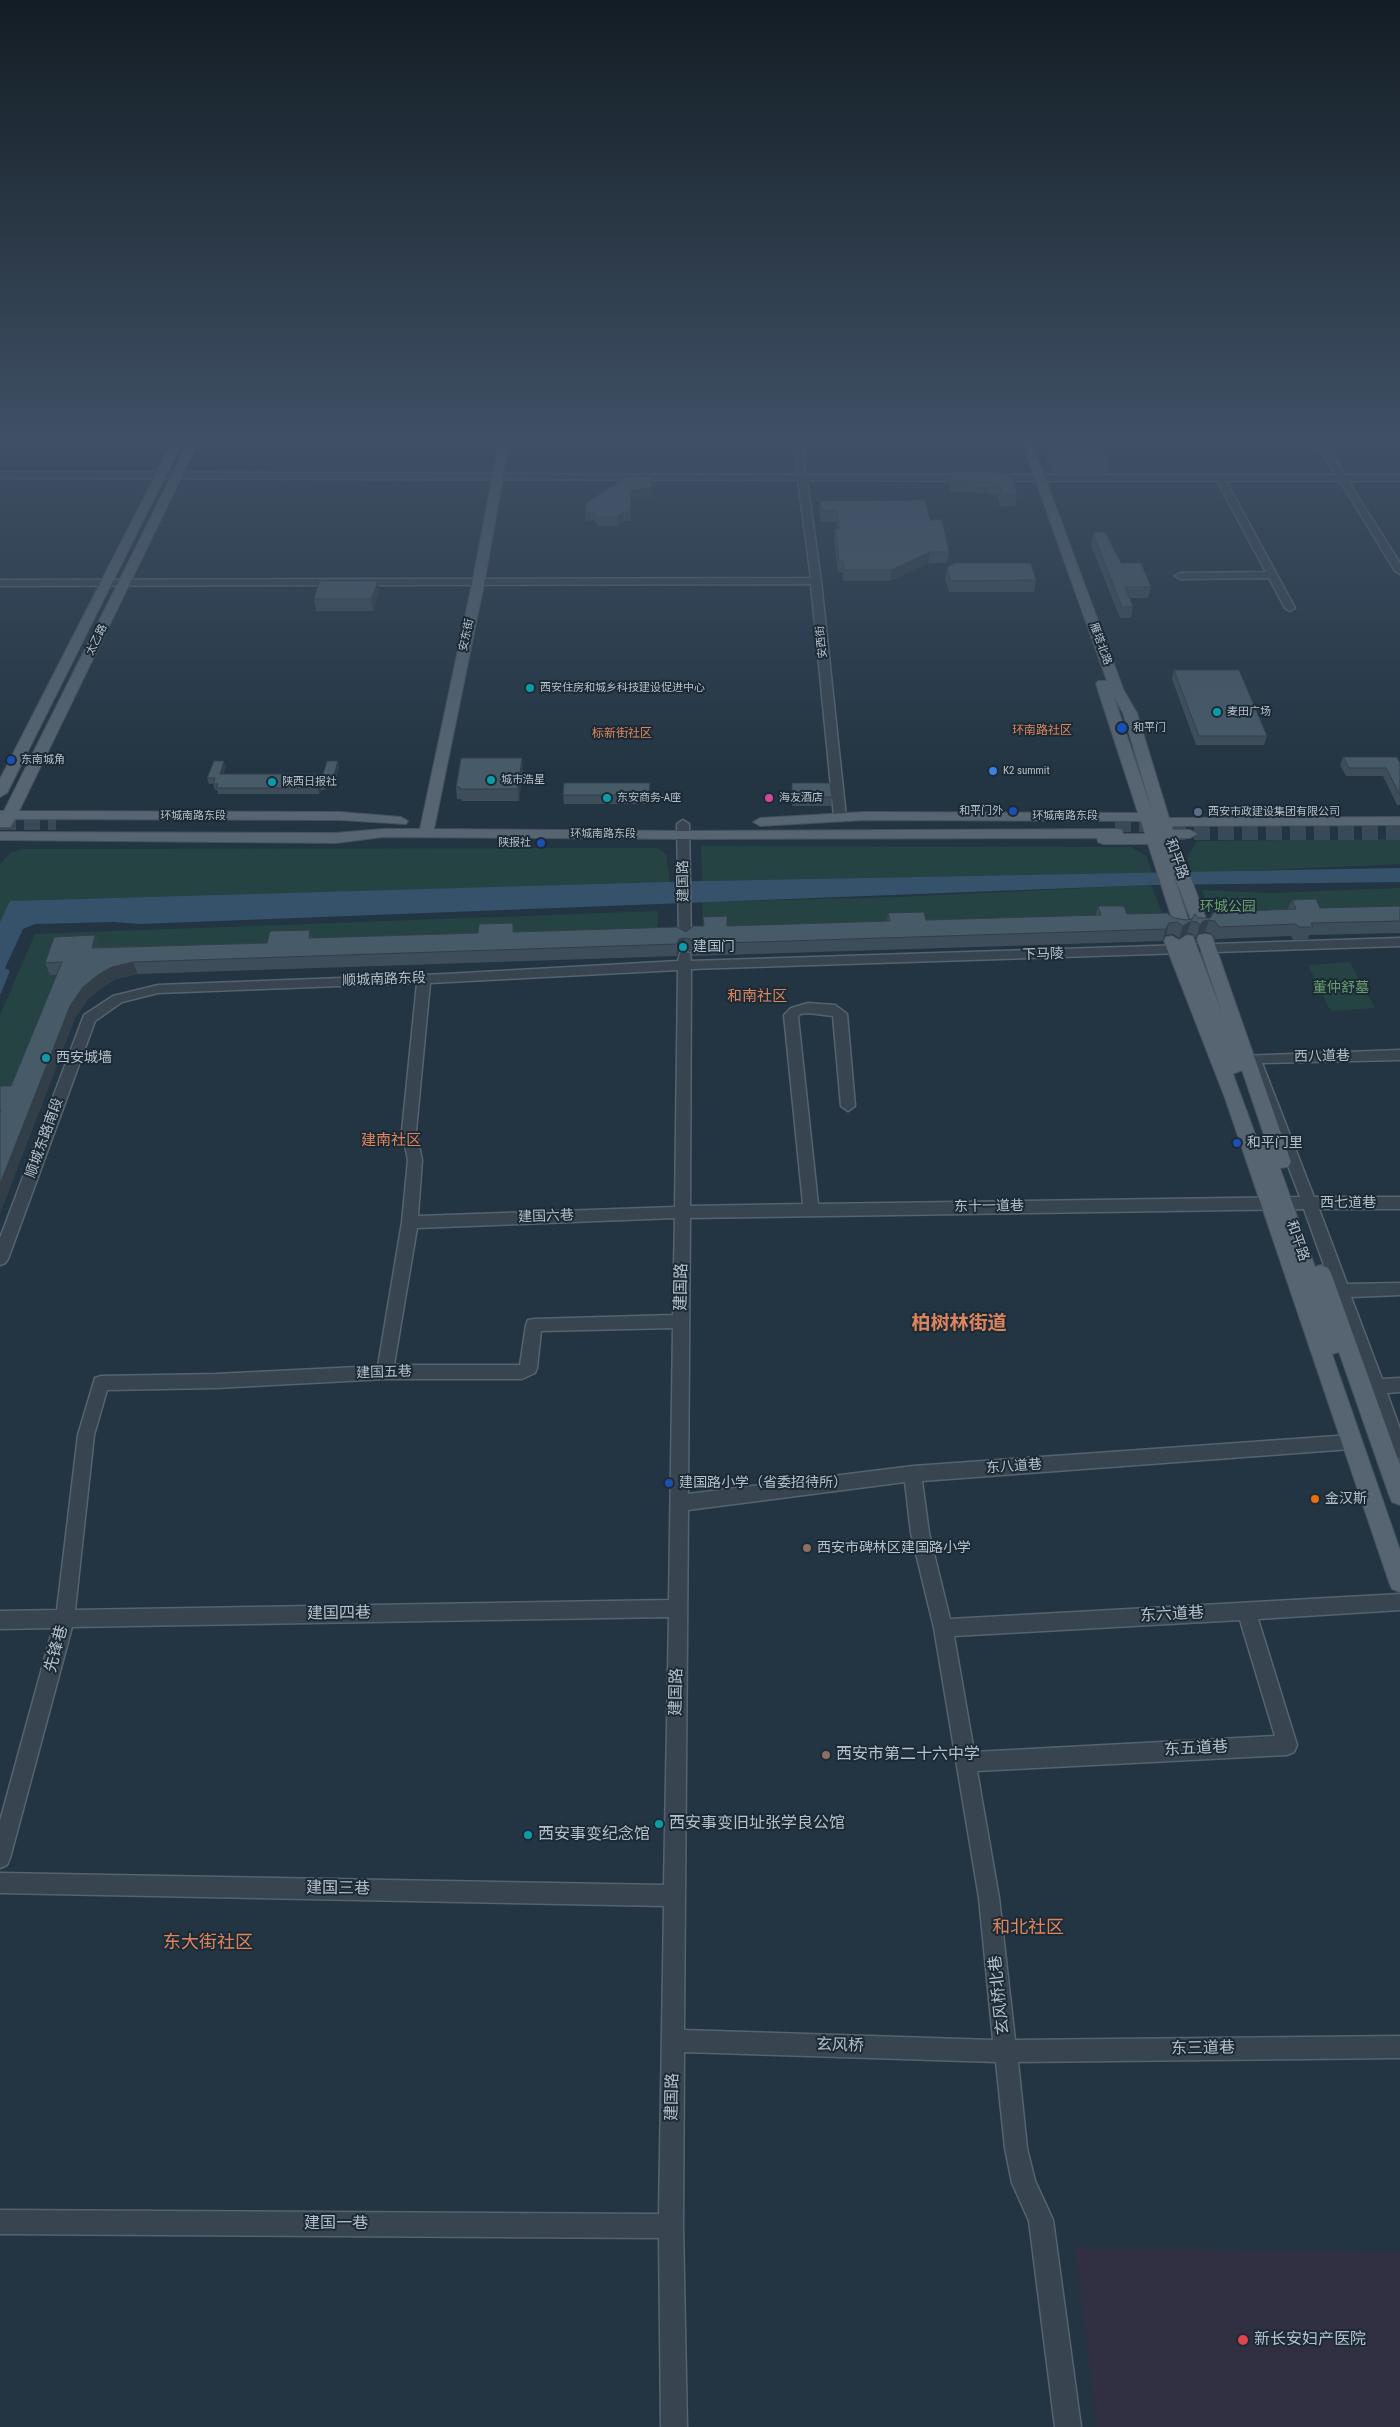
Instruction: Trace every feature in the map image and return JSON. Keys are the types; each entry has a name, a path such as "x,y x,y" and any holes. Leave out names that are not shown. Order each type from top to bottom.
{"main road":[{"path":"3,813 26,803 120,584 137,550"},
{"path":"0,793 120,584 137,550"},
{"name":"安东街","path":"427,827 484,550"},
{"name":"雁塔北路","path":"1059,550 1148,816"},
{"name":"雁塔北路","path":"1063,550 1117,691 1130,713 1164,840"},
{"name":"太乙路","path":"0,835 3,813 120,584"},
{"name":"环城南路东段","path":"3,813 51,826 336,838 384,827 683,829 1116,828"},
{"name":"环城南路东段","path":"0,835 51,826 340,816 384,827"},
{"path":"1148,816 1164,840 1183,898 1188,938 1234,1098 1289,1202 1351,1442 1400,1582"},
{"name":"环城南路东段","path":"731,829 840,817 1148,816"},
{"name":"环城南路东段","path":"1164,840 1400,821"},
{"name":"环城南路东段","path":"731,829 862,840 1164,840 1400,833"},
{"name":"和平路","path":"1188,938 1246,1054 1289,1202 1400,1545"},
{"name":"和平路","path":"1289,1202 1334,1290 1369,1387 1400,1495"}],"street":[{"name":"安西街","path":"812,550 840,817"},
{"path":"1258,550 1290,608"},
{"path":"1387,550 1400,571"},
{"path":"1180,576 1271,575"},
{"path":"0,583 478,584 816,581"},
{"name":"建国路","path":"683,829 685,939"},
{"name":"下马陵","path":"685,961 1188,938 1400,942"},
{"name":"建国路","path":"674,2427 671,2226 685,961"},
{"name":"顺城南路东段","path":"89,1018 118,999 158,989 424,979 685,961"},
{"path":"385,1372 410,1222 415,1160 409,1131 424,979"},
{"path":"811,1210 791,1015 796,1011 808,1008 827,1008 835,1010 840,1014 848,1106"},
{"name":"顺城东路南段","path":"0,1259 89,1018"},
{"name":"西八道巷","path":"1246,1054 1400,1055"},
{"name":"西七道巷","path":"1289,1202 1400,1203"},
{"name":"东十一道巷","path":"683,1212 1289,1202"},
{"name":"建国六巷","path":"410,1222 683,1212"},
{"path":"1334,1290 1400,1289"},
{"name":"建国五巷","path":"86,1435 101,1383 216,1381 385,1372 522,1372 529,1368 534,1325 681,1321"},
{"path":"1400,1385 1369,1387 1400,1452"},
{"name":"先锋巷","path":"0,1858 66,1619 86,1435"},
{"name":"东八道巷","path":"679,1504 913,1474 1351,1442"},
{"name":"玄风桥北巷","path":"913,1474 920,1533 943,1628 989,1898 1016,2148 1024,2183 1041,2220 1068,2427"},
{"name":"东六道巷","path":"943,1628 1400,1602"},
{"name":"建国四巷","path":"0,1620 678,1608"},
{"name":"东五道巷","path":"966,1762 1287,1744 1247,1611"},
{"name":"建国三巷","path":"0,1883 675,1896"},
{"name":"玄风桥","path":"673,2041 1006,2051"},
{"name":"东三道巷","path":"1006,2051 1400,2047"},
{"name":"建国一巷","path":"0,2222 671,2226"}],"shaded area":[{"path":"1400,868 1400,882 1151,885 140,924 114,922 35,924 23,929 5,968 10,971 0,995 0,922 10,901 702,881"},
{"name":"新长安妇产医院","path":"1075,2247 1400,2252 1400,2427 1097,2427"}],"green space":[{"path":"1400,839 1400,864 1192,873 1187,858 1197,841"},
{"path":"701,846 1131,847 1146,856 1152,873 702,881"},
{"path":"657,848 666,854 670,883 11,901 0,922 0,864 11,852 25,849"},
{"path":"1151,885 1167,925 703,929 702,902 896,897"},
{"name":"环城公园","path":"1400,888 1400,919 1214,924 1202,890 1271,893"},
{"path":"658,911 658,939 50,975 67,974 17,1098 0,1098 0,1015 35,934"},
{"name":"董仲舒墓","path":"1350,962 1375,1008 1333,1011 1329,1008 1308,965"}],"building":[{"path":"838,550 949,550 949,552 930,552 891,570 844,570 843,561 839,561"},
{"path":"1099,550 1114,550 1121,563 1141,563 1151,587 1125,587 1133,607 1122,607"},
{"path":"954,563 1031,563 1036,580 950,581 947,568"},
{"path":"319,581 378,581 371,599 314,599"},
{"name":"麦田广场","path":"1174,670 1239,670 1267,736 1199,736"},
{"path":"1343,757 1397,757 1400,763 1400,795 1386,768 1349,768"},
{"path":"461,758 522,758 518,789 460,789 460,787 456,787"},
{"path":"214,761 224,761 220,774 323,774 327,761 338,761 333,778 326,778 324,784 319,784 318,788 216,788 218,784 213,784 215,778 207,778"},
{"path":"564,783 650,783 649,795 563,795"},
{"path":"792,783 830,783 832,797 792,797"},
{"path":"1316,899 1320,908 1400,906 1400,921 1311,923 1313,927 1298,927 1296,924 1219,927 1215,921 1209,920 1203,921 1200,925 1197,922 1191,921 1183,926 1177,922 1169,923 1166,929 692,944 691,939 685,938 679,939 677,944 133,962 112,967 98,975 83,987 70,1006 0,1184 0,1086 11,1086 62,962 45,963 54,937 95,935 92,948 267,943 270,931 310,930 309,938 478,933 479,924 513,923 513,932 677,927 686,932 693,926 704,926 703,917 727,916 727,926 890,921 888,913 924,912 926,920 1101,915 1098,906 1124,906 1127,914 1167,913 1174,918 1186,920 1192,919 1195,914 1198,918 1210,918 1214,912 1296,909 1292,900"}],"tunnel":[{"path":"0,822 56,822"},
{"path":"1115,824 1166,824"},
{"path":"1170,832 1400,832"}],"place":[{"name":"西安住房和城乡科技建设促进中心","path":"530,688"},
{"name":"麦田广场","path":"1217,712"},
{"name":"和平门","path":"1122,728"},
{"name":"东南城角","path":"11,760"},
{"name":"K2 summit","path":"993,771"},
{"name":"城市浩星","path":"491,780"},
{"name":"陕西日报社","path":"272,782"},
{"name":"东安商务-A座","path":"607,798"},
{"name":"海友酒店","path":"769,798"},
{"name":"和平门外","path":"1013,811"},
{"name":"西安市政建设集团有限公司","path":"1198,812"},
{"name":"陕报社","path":"541,843"},
{"name":"建国门","path":"683,947"},
{"name":"西安城墙","path":"46,1058"},
{"name":"和平门里","path":"1237,1143"},
{"name":"建国路小学（省委招待所）","path":"669,1483"},
{"name":"金汉斯","path":"1315,1499"},
{"name":"西安市碑林区建国路小学","path":"807,1548"},
{"name":"西安市第二十六中学","path":"826,1755"},
{"name":"西安事变旧址张学良公馆","path":"659,1824"},
{"name":"西安事变纪念馆","path":"528,1835"},
{"name":"新长安妇产医院","path":"1243,2340"}],"district":[{"name":"环南路社区","path":"1042,731"},
{"name":"标新街社区","path":"622,734"},
{"name":"和南社区","path":"757,997"},
{"name":"建南社区","path":"391,1141"},
{"name":"柏树林街道","path":"959,1324"},
{"name":"和北社区","path":"1028,1928"},
{"name":"东大街社区","path":"208,1943"}]}
